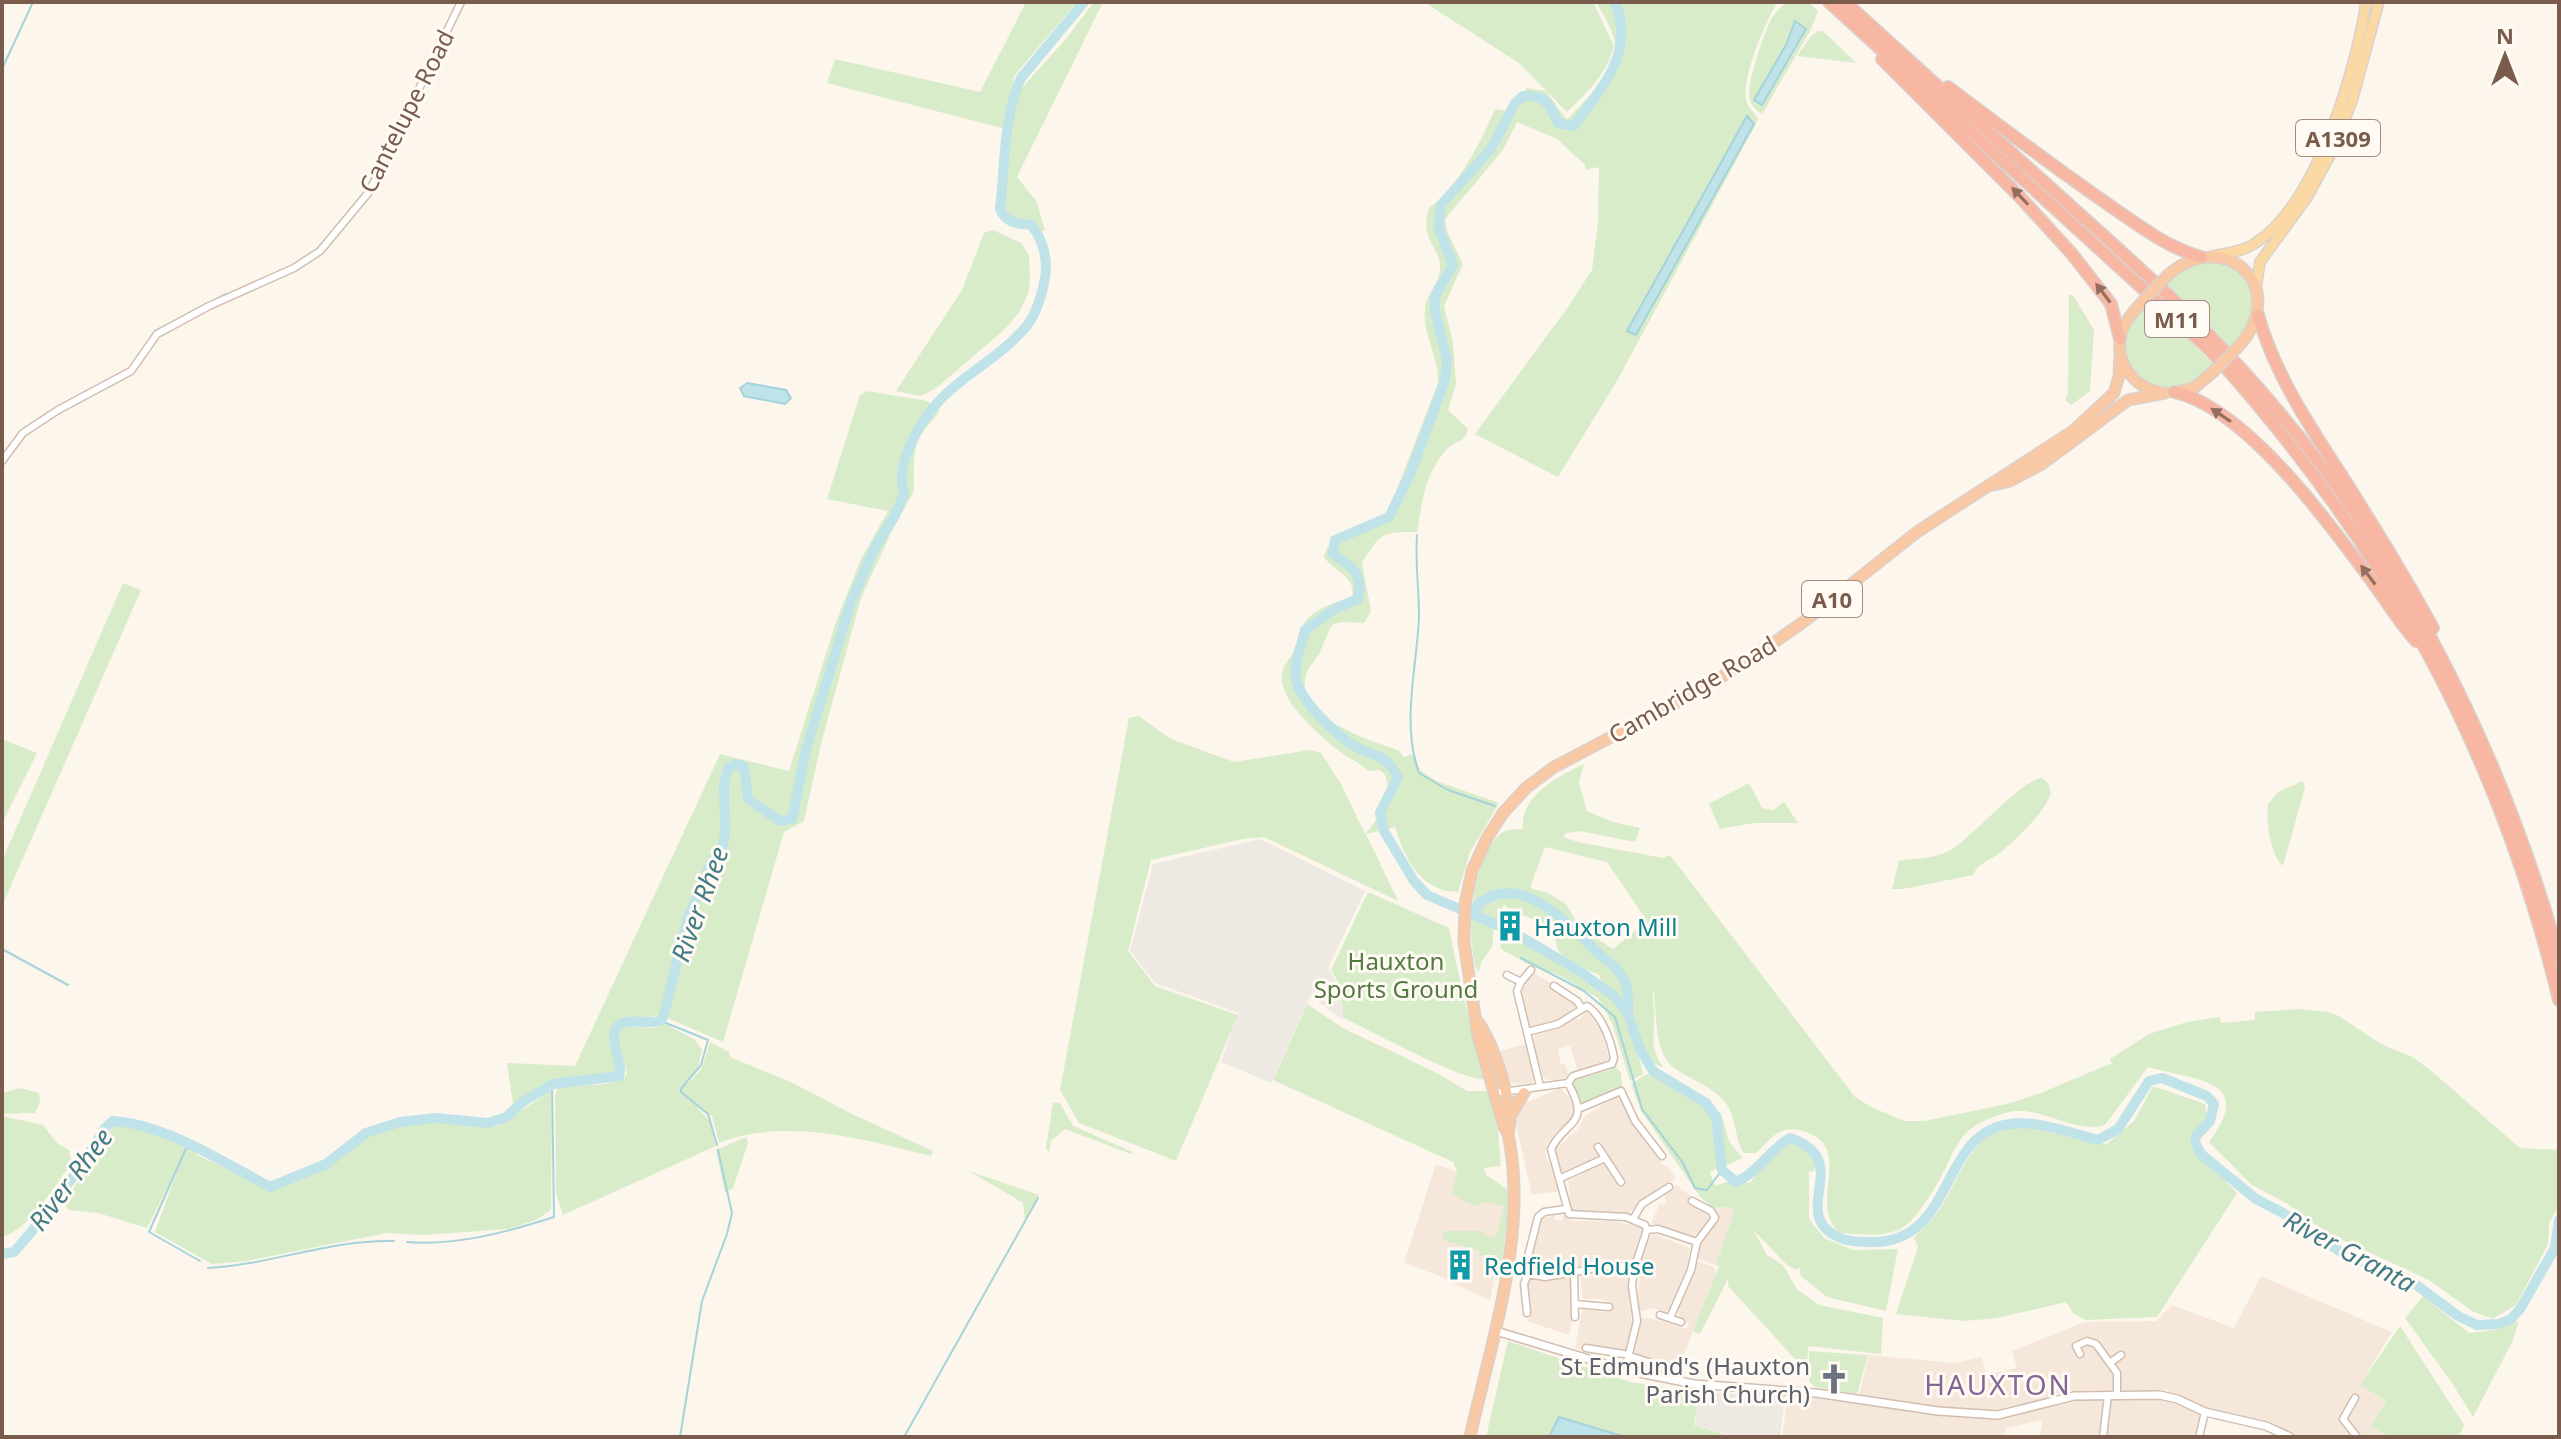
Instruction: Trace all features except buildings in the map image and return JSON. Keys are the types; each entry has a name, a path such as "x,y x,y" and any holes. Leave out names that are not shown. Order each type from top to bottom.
{"highway":[{"name":"M11","path":"1829,2 2098,245 2220,360 2331,495 2379,568 2432,659 2470,736 2498,802 2544,938 2559,1000"},
{"name":"M11","path":"1845,2 2129,258 2244,372 2342,495 2397,581 2453,679"},
{"name":"M11","path":"1862,32 1875,52 2020,197 2072,254 2111,304 2120,339"},
{"name":"M11","path":"1902,54 1930,72 2047,163 2129,219 2175,248 2206,256"},
{"path":"2206,256 2238,266 2256,288 2258,315 2249,335 2194,388 2170,393 2151,390 2129,374 2120,355 2120,339 2126,322 2182,263 2206,256"},
{"name":"M11","path":"2258,315 2266,343 2289,390 2435,631 2514,817 2541,891 2559,957"},
{"name":"Cambridge Road","path":"1500,1095 1487,1035 1478,1021 1465,959 1464,917 1477,858 1494,826 1515,799 1541,776 1572,756 1699,691 1746,662 1806,620 1917,532 2055,444 2104,405 2117,386 2120,355"},
{"name":"M11","path":"2170,393 2196,399 2228,420 2275,462 2323,517 2432,659"},
{"name":"Cambridge Road","path":"1992,485 2010,481 2042,464 2128,400 2170,393"},
{"path":"1510,1118 1525,1091"},
{"name":"A10","path":"1500,1095 1510,1118 1508,1134"},
{"name":"A10","path":"1470,1437 1496,1331 1515,1201 1514,1164 1500,1095"}],"main road":[{"name":"A1309","path":"2206,256 2239,251 2257,243 2288,210 2307,180 2335,123 2362,31 2367,2"},
{"name":"A1309","path":"2256,288 2260,262 2306,199 2333,150 2353,98 2379,2"}],"street":[{"name":"Cantelupe Road","path":"2,461 23,433 58,410 131,371 157,334 209,306 294,268 320,251 369,192 461,2"},
{"path":"1531,970 1517,991 1540,1086"},
{"path":"1507,975 1521,982"},
{"path":"1554,986 1581,1007"},
{"path":"1500,1095 1568,1083 1573,1076 1612,1064 1614,1058 1601,1021 1587,1006 1558,1024 1527,1032"},
{"path":"1568,1083 1578,1109 1574,1124 1551,1149 1561,1178 1566,1209 1575,1216 1633,1219 1645,1225 1647,1230 1634,1269 1633,1295 1637,1321 1625,1370"},
{"path":"1578,1109 1621,1091 1635,1121 1662,1156"},
{"path":"1598,1147 1621,1182"},
{"path":"1561,1178 1605,1158"},
{"path":"1633,1219 1642,1204 1669,1187"},
{"path":"1670,1318 1691,1270 1697,1242 1715,1218 1711,1211 1692,1201"},
{"path":"1527,1313 1524,1284 1528,1274 1525,1268 1538,1217 1544,1212 1566,1209"},
{"path":"1647,1230 1658,1229 1697,1242"},
{"path":"1528,1274 1545,1277 1616,1265 1634,1269"},
{"path":"1574,1272 1575,1317"},
{"path":"1575,1304 1609,1307"},
{"path":"1660,1315 1681,1322"},
{"path":"1496,1331 1625,1370 1694,1384 1816,1393 1938,1411 1998,1415 2074,1396 2160,1395 2205,1412 2266,1426 2290,1437"},
{"path":"2080,1354 2076,1346 2087,1341 2096,1344 2117,1373 2103,1437"},
{"path":"1586,1348 1675,1368"},
{"path":"2111,1362 2121,1355"},
{"path":"2355,1398 2343,1419 2357,1437"},
{"path":"2199,1437 2205,1412"}],"shaded area":[{"path":"1260,839 1365,891 1328,968 1335,979 1345,1021 1310,996 1271,1083 1221,1062 1238,1013 1155,983 1130,951 1153,864"},
{"path":"1532,972 1577,1005 1562,1018 1534,1027 1529,1025 1522,991"},
{"path":"1588,1010 1598,1020 1610,1060 1578,1072 1570,1046 1558,1049 1561,1064 1565,1064 1569,1075 1564,1079 1547,1080 1543,1077 1533,1040 1535,1035 1561,1028 1575,1017 1578,1020"},
{"path":"1526,1044 1534,1078 1532,1083 1515,1084 1510,1081 1499,1051"},
{"path":"1560,1088 1570,1098 1575,1113 1574,1120 1548,1143 1545,1152 1559,1191 1532,1195 1515,1120 1523,1104"},
{"path":"1619,1095 1663,1165 1676,1178 1637,1204 1629,1214 1573,1213 1568,1181 1601,1164 1605,1165 1618,1184 1622,1181 1599,1144 1594,1146 1598,1155 1596,1160 1566,1173 1562,1172 1555,1149 1577,1130 1585,1116"},
{"path":"1436,1164 1510,1192 1490,1301 1404,1263"},
{"path":"1676,1185 1691,1196 1689,1201 1711,1215 1705,1228 1693,1237 1651,1223 1660,1203 1666,1203 1664,1194"},
{"path":"1731,1207 1736,1215 1716,1265 1696,1258 1700,1244 1715,1220 1714,1208"},
{"path":"1555,1215 1554,1220 1561,1221 1563,1215 1573,1221 1611,1221 1641,1227 1643,1231 1632,1262 1565,1268 1542,1274 1530,1272 1528,1267 1540,1219"},
{"path":"1654,1234 1690,1248 1684,1278 1670,1310 1665,1312 1654,1308 1640,1311 1637,1299 1642,1257"},
{"path":"1696,1261 1714,1267 1716,1274 1679,1367 1634,1355 1640,1318 1655,1319 1687,1329 1689,1324 1681,1320 1677,1310"},
{"path":"1609,1271 1627,1271 1629,1275 1632,1322 1626,1353 1584,1346 1582,1350 1575,1348 1582,1310 1611,1312 1611,1303 1601,1299 1583,1299 1580,1278 1582,1275 1601,1275"},
{"path":"1569,1276 1572,1279 1573,1319 1569,1335 1527,1321 1526,1284 1529,1277"},
{"path":"2261,1276 2392,1332 2360,1385 2386,1401 2370,1427 2391,1437 2300,1437 2276,1426 2199,1406 2167,1390 2069,1391 1998,1412 1908,1404 1859,1395 1869,1355 1953,1363 1982,1357 1986,1375 2017,1368 2012,1351 2084,1322 2156,1321 2172,1305 2234,1328"},
{"path":"1699,1392 1785,1396 1780,1437 1725,1437 1724,1433 1695,1425"},
{"path":"1788,1396 1938,1415 2005,1418 2083,1399 2160,1399 2200,1414 2195,1437 2050,1437 2040,1435 2043,1420 2006,1428 2004,1437 1782,1437"}],"green space":[{"path":"1026,2 1077,2 1015,75 1002,128 827,83 835,59 980,92"},
{"path":"1094,2 1103,2 1017,177 1037,202 1045,231 1040,231 1034,224 1010,219 1003,211 1011,128 1018,92"},
{"path":"1424,2 1593,2 1614,46 1601,75 1567,112 1519,63"},
{"path":"1596,2 1778,2 1761,36 1747,81 1747,103 1758,118 1757,122 1618,379 1558,477 1475,434 1592,270 1598,222 1599,167 1586,170 1585,165 1557,139 1517,122 1503,150 1445,219 1447,231 1463,264 1444,306 1453,343 1456,384 1448,410 1468,429 1462,440 1447,449 1434,468 1426,488 1417,532 1396,532 1384,536 1362,563 1371,611 1364,623 1342,622 1333,625 1305,679 1306,693 1313,705 1339,726 1398,750 1404,757 1414,754 1420,770 1436,781 1499,803 1470,852 1458,892 1434,886 1416,872 1395,827 1366,834 1398,901 1264,837 1151,860 1128,951 1155,986 1238,1015 1176,1161 1079,1123 1060,1090 1129,718 1139,716 1171,739 1234,762 1310,750 1321,753 1341,784 1365,834 1379,814 1386,797 1387,780 1384,773 1368,771 1343,754 1303,718 1282,684 1283,670 1308,618 1321,609 1352,598 1353,591 1348,579 1324,557 1328,547 1342,534 1388,512 1438,383 1425,318 1426,304 1440,268 1426,228 1429,208 1459,176 1495,109 1508,111 1527,88 1546,91 1567,120 1598,85 1611,65 1615,44"},
{"path":"1786,2 1808,2 1818,11 1810,31 1762,114 1751,102 1750,83 1773,16"},
{"path":"1818,31 1823,31 1856,63 1797,56"},
{"path":"993,230 1021,243 1029,255 1028,294 1018,314 1003,331 935,389 920,396 896,391 962,290 984,233"},
{"path":"2207,261 2234,269 2246,282 2253,299 2250,326 2230,351 2164,287 2183,268"},
{"path":"2069,295 2073,295 2094,330 2090,391 2071,405 2065,400 2068,392"},
{"path":"2149,300 2214,365 2194,384 2162,388 2137,376 2129,365 2123,339 2130,321"},
{"path":"868,391 927,401 940,411 917,443 914,491 861,598 821,744 804,821 784,832 723,1042 660,1015 624,1018 612,1028 612,1051 618,1066 614,1074 549,1083 513,1104 507,1063 575,1066 720,754 789,771 836,622 861,559 888,511 827,499 860,395"},
{"path":"123,583 141,590 2,906 2,861"},
{"path":"2,739 37,753 2,823"},
{"path":"1584,764 1579,782 1587,811 1613,822 1640,828 1635,842 1580,831 1566,833 1563,837 1663,858 1670,855 1855,1097 1904,1121 1924,1121 2007,1104 2112,1063 2110,1059 2149,1034 2187,1022 2220,1017 2221,1023 2255,1020 2255,1012 2300,1009 2328,1012 2381,1044 2412,1057 2520,1148 2559,1150 2559,1207 2549,1222 2548,1244 2516,1305 2493,1319 2472,1311 2429,1280 2327,1233 2288,1204 2252,1185 2209,1142 2222,1121 2226,1106 2223,1094 2201,1080 2148,1067 2105,1125 2072,1124 2027,1111 1993,1117 1964,1136 1926,1201 1906,1225 1893,1232 1878,1234 1839,1233 1830,1220 1827,1206 1829,1162 1826,1149 1818,1138 1788,1129 1777,1134 1756,1153 1744,1153 1724,1101 1677,1070 1663,1054 1653,988 1654,1045 1663,1067 1637,1050 1643,1074 1630,1081 1612,1023 1598,998 1558,975 1529,965 1501,949 1500,942 1523,934 1534,944 1556,954 1587,980 1603,985 1599,975 1573,963 1558,951 1555,938 1537,922 1504,904 1494,927 1492,947 1478,973 1471,922 1482,862 1499,835 1507,830 1523,829 1527,807 1542,789","holes":["1545,847 1607,862 1647,921 1613,949 1580,928 1566,904 1548,893 1530,888"]},
{"path":"2042,778 2048,783 2051,793 2042,809 2016,839 1973,875 1892,889 1899,861 1949,851 2022,788"},
{"path":"2303,781 2305,787 2283,866 2272,846 2268,804 2278,792"},
{"path":"1749,783 1762,808 1773,810 1784,802 1798,823 1754,823 1720,829 1709,804"},
{"name":"Hauxton Sports Ground","path":"1368,892 1449,928 1463,996 1486,1079 1439,1065 1344,1018 1337,980 1331,970"},
{"path":"1307,1004 1343,1028 1439,1074 1467,1091 1488,1091 1498,1131 1501,1166 1484,1168 1486,1175 1507,1189 1508,1212 1501,1269 1494,1273 1478,1251 1443,1240 1444,1231 1481,1231 1490,1237 1496,1236 1504,1206 1484,1202 1477,1206 1452,1193 1457,1171 1453,1162 1273,1080"},
{"path":"666,1024 695,1040 702,1050 698,1067 682,1089 701,1070 710,1042 729,1052 730,1057 793,1083 933,1151 931,1156 825,1133 798,1131 745,1135 719,1143 712,1116 696,1106 709,1120 716,1146 563,1215 556,1193 555,1095 558,1085 604,1084 621,1079 627,1074 618,1037 620,1029 655,1028"},
{"path":"1614,1065 1621,1073 1622,1088 1583,1104 1572,1085 1574,1080 1611,1070"},
{"path":"1655,1074 1693,1096 1711,1111 1721,1113 1729,1141 1742,1158 1710,1172 1715,1186 1729,1181 1750,1183 1772,1153 1788,1142 1808,1148 1817,1164 1813,1172 1809,1171 1809,1219 1824,1238 1853,1250 1898,1249 1886,1311 1827,1297 1801,1276 1799,1267 1796,1270 1786,1264 1754,1231 1767,1255 1783,1265 1797,1289 1819,1305 1883,1318 1881,1354 1808,1346 1807,1372 1728,1286 1728,1279 1700,1334 1693,1331 1719,1266 1716,1265 1735,1210 1731,1207 1714,1208 1701,1198 1641,1111 1631,1084 1645,1075"},
{"path":"2153,1086 2205,1104 2207,1116 2191,1137 2190,1145 2237,1193 2157,1317 2086,1320 2074,1314 2066,1302 1997,1318 1964,1321 1896,1314 1918,1247 1914,1238 1939,1210 1980,1143 2006,1127 2022,1126 2107,1144 2134,1121"},
{"path":"21,1088 39,1093 40,1103 35,1113 2,1114 2,1093"},
{"path":"552,1090 551,1210 536,1220 508,1229 423,1235 387,1233 246,1261 212,1264 155,1232 180,1163 147,1228 98,1213 68,1210 64,1203 115,1124 170,1138 173,1143 181,1142 196,1150 197,1155 272,1190 324,1169 367,1137 386,1128 450,1121 498,1126"},
{"path":"1053,1102 1060,1103 1073,1126 1133,1152 1131,1154 1065,1129 1051,1141 1049,1152 1046,1149"},
{"path":"2,1116 43,1125 58,1144 69,1150 71,1159 69,1167 31,1217 2,1237"},
{"path":"746,1137 748,1143 733,1188 725,1193 716,1150"},
{"path":"969,1171 1039,1195 1025,1220 1023,1203"},
{"path":"2423,1296 2469,1333 2495,1330 2519,1321 2512,1342 2473,1417 2405,1318"},
{"path":"2400,1326 2464,1425 2459,1437 2391,1437 2370,1427 2386,1401 2360,1385"},
{"path":"1508,1341 1630,1382 1699,1393 1694,1425 1724,1434 1724,1437 1486,1437"},
{"path":"1809,1351 1868,1355 1857,1394 1815,1387 1809,1381"}],"water":[{"path":"1795,21 1806,29 1762,105 1754,100 1786,45"},
{"path":"1747,116 1754,124 1636,335 1627,331"},
{"path":"747,383 786,390 791,398 785,404 744,396 740,388"},
{"path":"1559,1417 1625,1437 1549,1437"}],"waterway":[{"path":"2,69 33,2"},
{"name":"River Rhee","path":"2,1254 14,1252 27,1237 113,1121 153,1129 174,1137 270,1187 326,1164 366,1133 400,1122 436,1118 488,1123 506,1117 524,1101 553,1084 619,1076 614,1040 617,1027 627,1022 661,1021 664,1014 688,918 712,860 722,850 725,834 724,783 728,768 736,764 744,767 748,799 780,821 792,819 806,750 851,602 874,549 904,494 902,470 910,446 933,407 1010,343 1035,312 1045,275 1046,260 1042,245 1031,225 1009,220 1000,209 1008,126 1021,78 1084,2"},
{"name":"River Granta","path":"1614,2 1621,26 1618,54 1607,79 1574,126 1558,123 1549,105 1542,99 1523,96 1515,103 1491,149 1441,205 1438,226 1453,265 1435,296 1435,311 1447,360 1445,380 1411,472 1389,517 1335,540 1333,554 1351,567 1358,577 1358,599 1336,608 1305,630 1297,662 1295,674 1299,688 1320,717 1354,746 1382,758 1398,777 1380,813 1384,831 1414,881 1427,895 1511,931 1581,972 1614,996 1628,1014 1640,1049 1653,1071 1706,1103 1716,1117 1722,1170 1736,1182 1751,1173 1790,1138 1809,1148 1818,1160 1821,1173 1818,1215 1825,1228 1843,1239 1870,1242 1896,1238 1916,1228 1931,1212 1964,1153 1978,1137 1997,1127 2035,1124 2098,1140 2118,1129 2149,1081 2162,1078 2207,1096 2214,1104 2210,1121 2196,1136 2195,1143 2202,1155 2256,1199 2283,1213 2344,1254 2411,1281 2458,1316 2477,1325 2499,1324 2511,1319 2520,1309 2555,1248 2559,1220"},
{"path":"215,300 226,294"},
{"path":"150,339 155,331 173,322"},
{"path":"3,455 18,435"},
{"path":"1417,535 1419,617 1411,735 1419,773 1448,790 1495,806"},
{"name":"River Granta","path":"1476,916 1476,906 1492,896 1507,893 1523,895 1538,902 1567,923 1618,971 1627,989 1628,1012"},
{"path":"2,949 68,985"},
{"path":"1521,958 1584,991 1615,1017 1642,1109 1683,1163 1695,1188 1707,1190 1722,1170"},
{"path":"661,1021 708,1040 701,1065 681,1092 708,1114 717,1145"},
{"path":"407,1242 463,1240 554,1217 552,1084"},
{"path":"188,1144 149,1232 200,1261"},
{"path":"680,1437 702,1301 732,1213 718,1150"},
{"path":"904,1437 1038,1198"},
{"path":"208,1268 347,1244 394,1241"}],"place":[{"name":"Hauxton Mill","path":"1510,926"},
{"name":"Redfield House","path":"1460,1265"},
{"name":"St Edmund's (Hauxton Parish Church)","path":"1834,1379"}],"district":[{"name":"HAUXTON","path":"1998,1384"}]}
